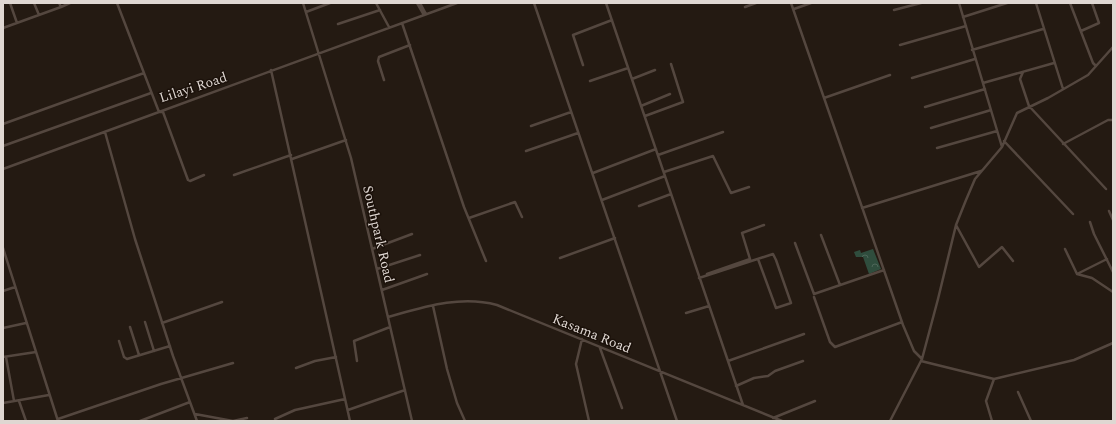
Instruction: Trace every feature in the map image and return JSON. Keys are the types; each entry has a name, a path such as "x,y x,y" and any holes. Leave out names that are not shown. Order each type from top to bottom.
{"street":[{"path":"10,3 17,23"},
{"path":"34,3 39,14"},
{"path":"3,28 70,3"},
{"name":"Lilayi Road","path":"117,3 159,112 456,3"},
{"name":"Southpark Road","path":"303,3 346,140 412,421"},
{"path":"306,12 330,3"},
{"path":"376,3 389,28"},
{"path":"419,3 425,14"},
{"path":"534,3 676,421"},
{"path":"606,3 743,406"},
{"path":"745,7 756,3"},
{"path":"791,3 902,322 914,351 921,360 994,379 1074,360 1113,343"},
{"path":"794,9 811,3"},
{"path":"894,10 921,3"},
{"path":"959,3 1002,147"},
{"path":"963,17 1007,3"},
{"path":"1036,3 1063,89"},
{"path":"1070,3 1093,63 1096,66"},
{"path":"1081,31 1099,24 1092,3"},
{"path":"338,24 380,10"},
{"path":"584,66 573,36 612,20"},
{"path":"402,22 469,218 486,261"},
{"path":"900,45 966,26"},
{"path":"972,50 1043,29"},
{"path":"384,80 378,60 379,57 410,45"},
{"path":"890,421 921,360 956,225 975,179 1002,147 1017,113 1088,75 1113,47"},
{"path":"912,78 975,59"},
{"path":"983,83 1054,63"},
{"path":"645,116 683,102 671,64"},
{"path":"590,81 628,68"},
{"path":"272,70 350,421"},
{"path":"632,79 655,70"},
{"path":"1020,77 1023,72"},
{"path":"3,124 144,73"},
{"path":"1015,74 1020,77 1029,106 1106,189"},
{"path":"824,98 890,75"},
{"path":"924,107 985,89"},
{"path":"3,146 151,93"},
{"path":"641,106 670,94"},
{"path":"931,128 991,110"},
{"path":"3,169 159,112 163,112 188,180 190,181 204,174"},
{"path":"530,126 572,112"},
{"path":"1063,144 1108,120 1113,120"},
{"path":"937,148 997,131"},
{"path":"105,132 135,238 162,323 197,421"},
{"path":"658,155 723,132"},
{"path":"526,151 578,133"},
{"path":"234,175 346,140"},
{"path":"1004,141 1073,214"},
{"path":"593,173 656,149"},
{"path":"664,172 713,156 731,193 749,187"},
{"path":"862,208 981,171"},
{"path":"971,174 975,179"},
{"path":"602,200 665,176"},
{"path":"639,206 671,194"},
{"path":"469,218 513,202 516,204 522,217"},
{"path":"1109,211 1113,220"},
{"path":"1090,222 1094,234 1113,272"},
{"path":"699,278 750,259 742,233 764,225"},
{"path":"956,225 979,267 1002,247 1013,261"},
{"path":"372,249 412,234"},
{"path":"821,235 840,285"},
{"path":"560,258 615,238"},
{"path":"795,243 813,294 884,270"},
{"path":"3,248 58,420 181,377 185,378 233,363"},
{"path":"1065,249 1076,274"},
{"path":"699,278 758,259 771,253 774,254 791,303 776,308 758,259"},
{"path":"377,270 420,255"},
{"path":"1076,274 1107,259"},
{"path":"382,290 427,274"},
{"path":"1076,274 1092,278 1113,292"},
{"path":"3,291 15,287"},
{"path":"814,297 830,342 835,347 902,322"},
{"name":"Kasama Road","path":"388,317 456,301 482,301 497,305 782,421"},
{"path":"162,323 222,302"},
{"path":"433,306 447,369 457,403 465,421"},
{"path":"686,313 709,306"},
{"path":"145,322 154,351"},
{"path":"3,328 26,323"},
{"path":"130,327 139,355"},
{"path":"357,361 354,341 390,327"},
{"path":"728,361 804,334"},
{"path":"582,339 576,364 589,421"},
{"path":"119,341 126,359 170,346"},
{"path":"600,347 622,408"},
{"path":"14,402 4,357 36,352"},
{"path":"296,368 315,361 336,357"},
{"path":"736,386 754,378 768,376 775,371 803,361"},
{"path":"992,421 986,400 994,379"},
{"path":"348,410 405,390"},
{"path":"1018,392 1032,421"},
{"path":"3,403 49,395"},
{"path":"275,419 295,410 345,400"},
{"path":"20,401 26,421"},
{"path":"773,418 815,401"},
{"path":"140,421 190,402"},
{"path":"195,414 233,421 247,418"}],"green space":[{"path":"873,249 881,269 869,274 863,257 856,257 854,252 860,250 861,253"}]}
